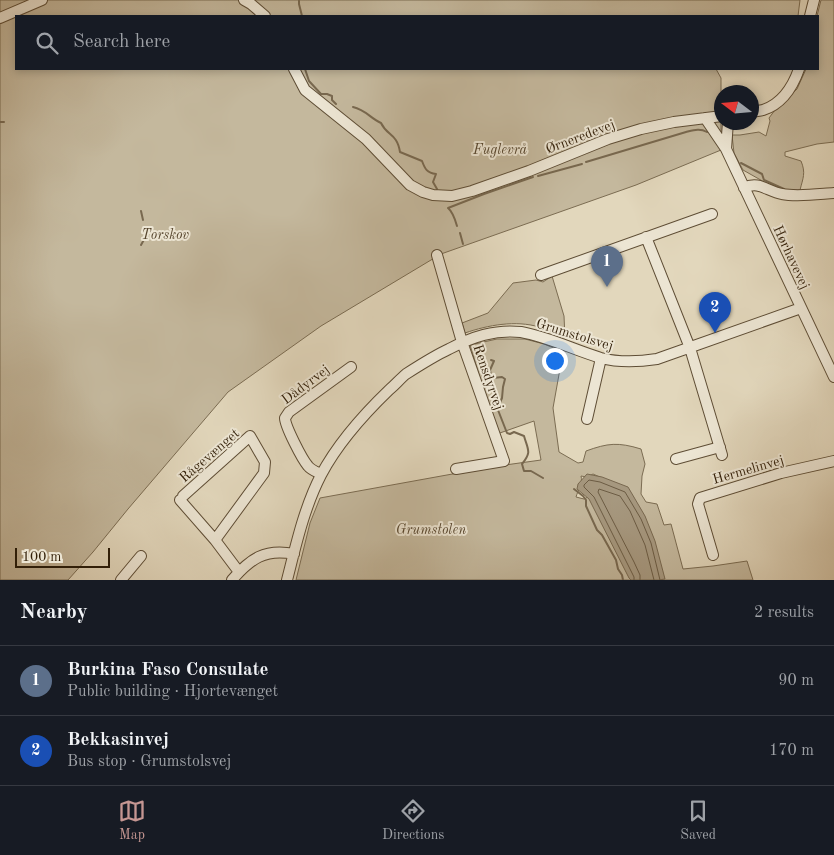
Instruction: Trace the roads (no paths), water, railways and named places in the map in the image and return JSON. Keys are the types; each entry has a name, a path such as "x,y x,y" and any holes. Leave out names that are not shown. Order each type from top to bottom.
{"street":[{"path":"0,18 42,0"},
{"path":"244,0 264,15"},
{"path":"810,15 814,0"},
{"name":"Ørneredevej","path":"295,70 305,90 366,140 410,185 433,195 452,196 472,191 529,171 608,139 641,129 674,122 714,117"},
{"path":"759,111 764,110 780,100 791,88 799,70"},
{"name":"Hørhavevej","path":"705,118 726,149 834,377"},
{"name":"Hørhavevej","path":"726,149 727,130"},
{"path":"744,188 751,184 782,194 817,195 834,193"},
{"path":"541,275 712,214"},
{"path":"646,237 690,348 721,451 676,459"},
{"name":"Rensdyrvej","path":"437,255 462,342 504,461 456,469"},
{"name":"Grumstolsvej","path":"287,580 308,502 321,474 338,448 358,421 383,396 405,375 433,357 462,342 489,332 520,332 553,340 601,358 640,362 657,359 690,348 801,308"},
{"path":"588,419 601,358"},
{"name":"Dådyrvej","path":"321,474 311,468 305,461 286,425 285,418 289,412 351,367"},
{"name":"Rågevænget","path":"215,540 264,473 265,462 250,436 181,498 215,540 236,576"},
{"name":"Hermelinvej","path":"713,555 698,504 700,498 781,473 834,461"},
{"path":"236,576 252,560 266,554 279,552 294,554"},
{"path":"121,580 141,556"}],"water":[{"path":"587,474 602,477 628,487 645,516 655,541 665,579 631,580 629,578 589,499 577,489 578,484"}],"waterway":[{"path":"299,0 302,15"},
{"path":"305,70 309,81 321,94 332,96 332,100 336,104"},
{"path":"353,107 381,123 397,141 400,152 422,161 430,173 436,174 433,182 437,189"},
{"path":"586,162 689,131 699,130 707,132"},
{"path":"741,163 762,174 764,180 784,189"},
{"path":"538,176 582,164"},
{"path":"457,226 453,214 448,208 533,177"},
{"path":"141,211 143,220"},
{"path":"141,245 146,236 146,229"},
{"path":"460,233 463,244"},
{"path":"491,360 494,361 490,370 491,376 493,378 502,377 505,379 498,410 507,433 514,432 524,436 528,451 527,457 522,464 524,471 531,471 543,478"},
{"path":"574,489 586,500 586,506 597,530 602,535 616,560 623,580"}],"place":[{"name":"Burkina Faso Consulate","path":"607,287"},
{"name":"Bekkasinvej","path":"715,333"}],"park label":[{"name":"Fuglevrå","path":"500,149"},
{"name":"Torskov","path":"165,234"},
{"name":"Grumstolen","path":"431,529"}]}
